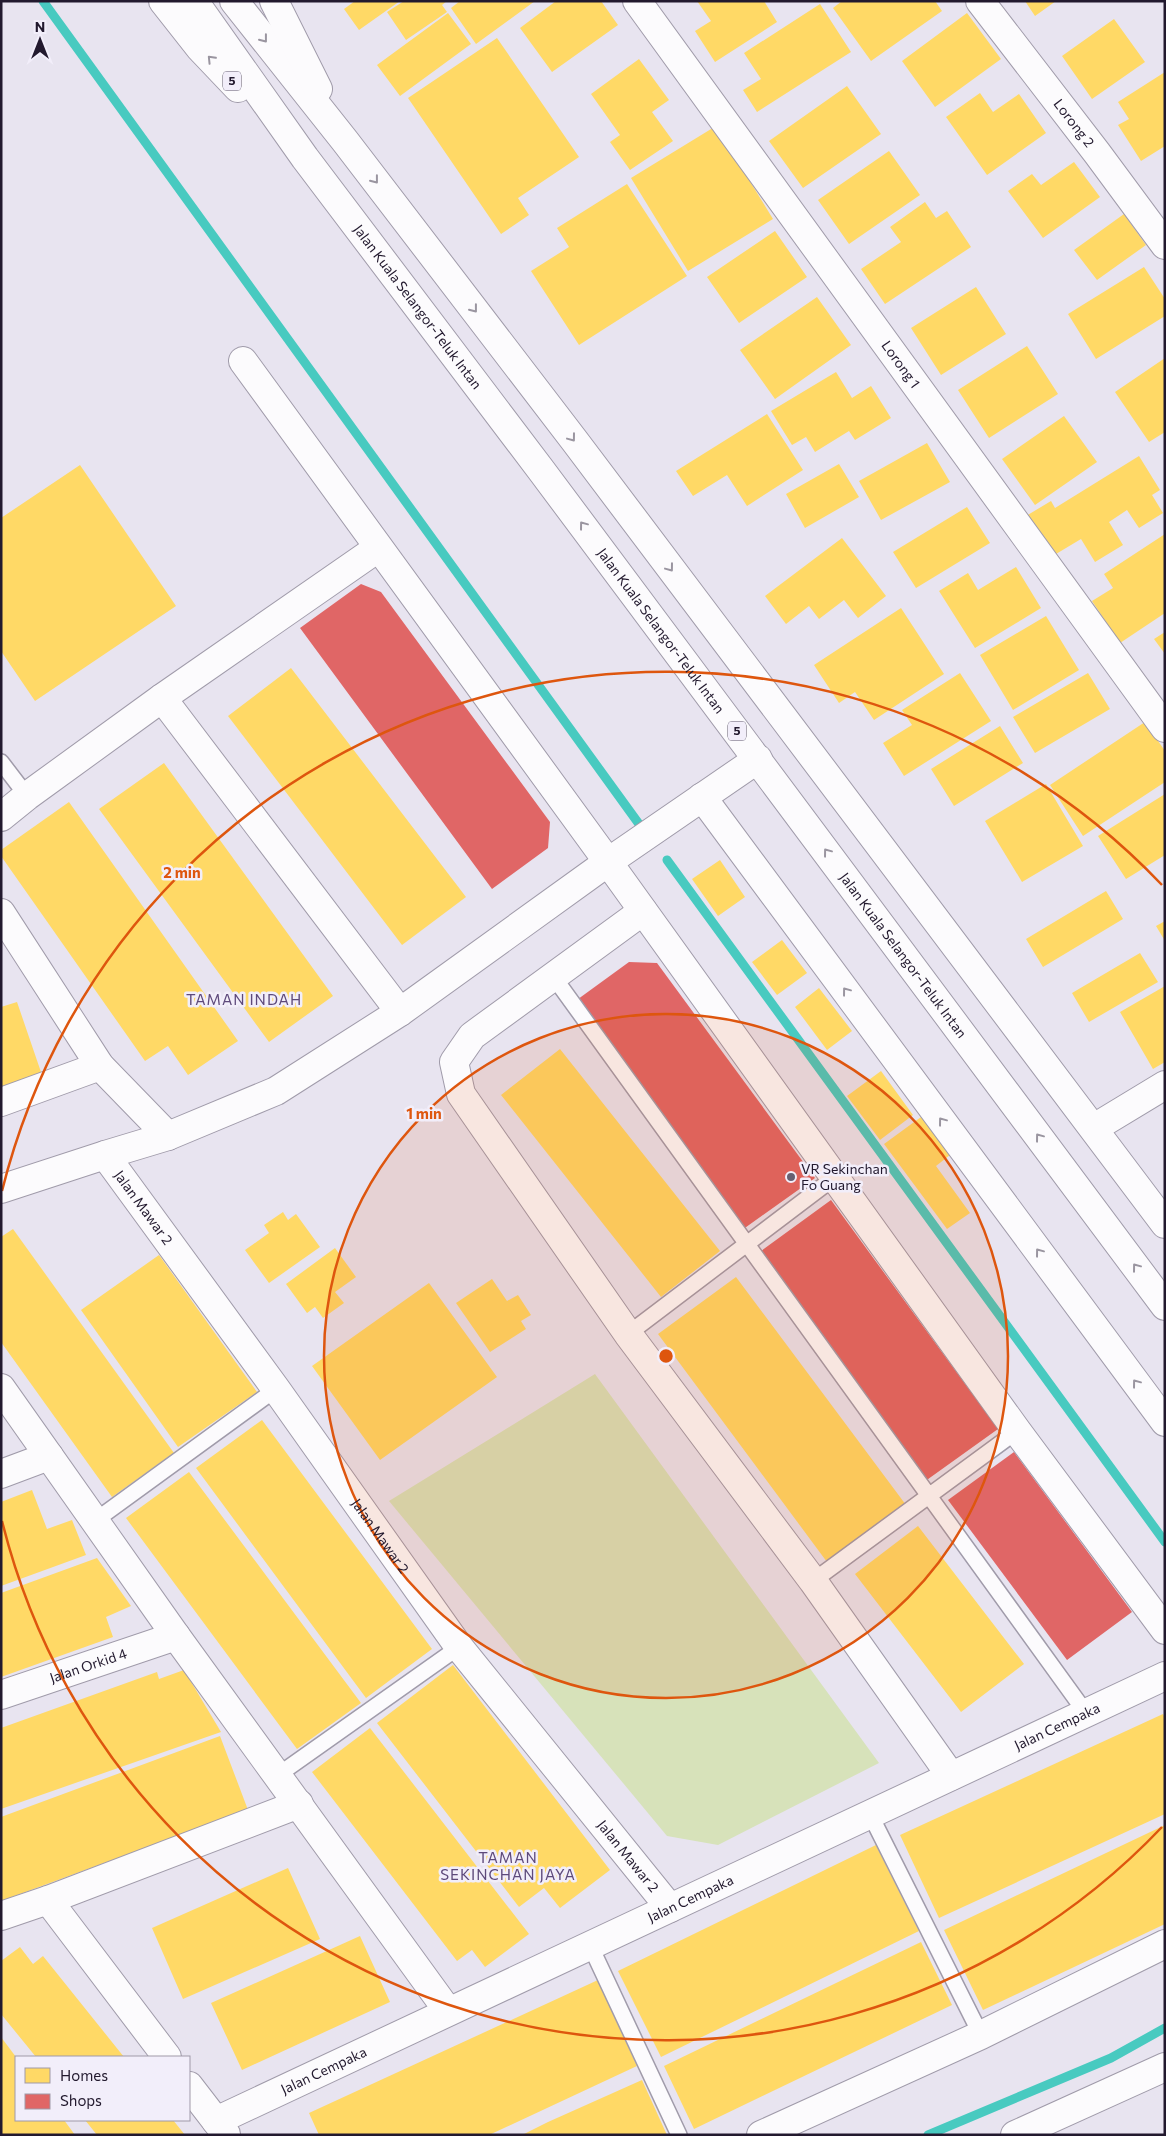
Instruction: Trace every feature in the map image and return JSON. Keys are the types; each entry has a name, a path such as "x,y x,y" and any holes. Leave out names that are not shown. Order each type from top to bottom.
{"main road":[{"name":"5","path":"163,1 200,48 305,158"},
{"name":"Jalan Kuala Selangor-Teluk Intan","path":"194,1 305,158 758,759 1165,1306"},
{"path":"234,1 580,448 1165,1224"},
{"path":"274,1 345,142"},
{"name":"Lorong 1","path":"637,1 1165,728"},
{"name":"Lorong 2","path":"980,1 1165,245"},
{"path":"243,361 643,910 1017,1431 1165,1630"},
{"path":"1,818 27,796 162,698 378,548"},
{"path":"162,698 400,1012"},
{"path":"1,1189 168,1136 276,1091 400,1012 608,862 758,759"},
{"path":"702,797 1165,1422"},
{"path":"643,910 472,1036 454,1062 461,1094 628,1334 813,1581 951,1776"},
{"path":"1,913 100,1066 168,1136"},
{"path":"1,1102 100,1066"},
{"path":"1094,1128 1165,1086"},
{"name":"Jalan Mawar 2","path":"104,1155 276,1389 459,1647 670,1908"},
{"path":"1,1388 96,1520 176,1636 448,2011"},
{"path":"1,1474 49,1456"},
{"name":"Jalan Orkid 4","path":"1,1695 176,1636"},
{"name":"Jalan Cempaka","path":"221,2128 448,2011 1165,1676"},
{"path":"1,1916 48,1900 299,1804"},
{"path":"48,1900 166,2056"},
{"path":"761,2135 981,2034 1165,1944"},
{"path":"1015,2135 1165,2067"},
{"path":"190,2087 221,2128"}],"lane":[{"path":"1,762 27,796"},
{"path":"553,976 1086,1713"},
{"path":"628,1334 835,1177"},
{"path":"96,1520 276,1389"},
{"path":"813,1581 1017,1431"},
{"path":"278,1775 459,1647"},
{"path":"870,1814 981,2034"},
{"path":"590,1945 679,2135"}],"green space":[{"path":"595,1374 879,1763 718,1845 667,1836 389,1501"}],"building: Homes":[{"path":"355,1 400,1 359,30 344,9"},
{"path":"404,1 447,1 442,5 447,12 406,40 387,12"},
{"path":"460,1 535,1 476,44 451,8"},
{"path":"556,1 601,1 618,25 552,72 520,28"},
{"path":"697,1 764,1 777,22 715,62 695,31 711,21"},
{"path":"842,1 935,1 942,11 871,61 833,8"},
{"path":"1025,1 1056,1 1035,16"},
{"path":"820,4 851,52 757,112 743,90 761,79 744,53"},
{"path":"448,13 471,44 400,96 377,65"},
{"path":"967,13 1001,59 935,107 902,61"},
{"path":"1114,19 1145,62 1092,99 1062,56"},
{"path":"497,38 579,157 518,198 529,215 501,234 408,98"},
{"path":"639,59 669,100 652,112 673,141 630,170 610,142 620,135 591,94"},
{"path":"1165,72 1165,146 1141,161 1118,125 1129,119 1118,102"},
{"path":"847,86 881,134 803,188 769,141"},
{"path":"980,93 993,112 1019,94 1046,133 987,175 946,117"},
{"path":"716,126 773,219 688,271 631,178"},
{"path":"889,151 920,195 849,244 818,200"},
{"path":"1074,162 1100,197 1043,238 1008,191 1032,174 1041,185"},
{"path":"627,184 687,276 579,345 531,271 569,247 557,228"},
{"path":"925,202 936,218 947,211 971,247 885,304 861,269 901,242 890,227"},
{"path":"1124,214 1146,245 1097,280 1074,250"},
{"path":"775,231 807,277 739,323 707,277"},
{"path":"1144,267 1165,299 1165,316 1096,359 1068,314"},
{"path":"976,287 1006,334 941,375 911,328"},
{"path":"817,297 851,345 775,399 740,350"},
{"path":"1027,346 1058,394 989,438 958,390"},
{"path":"1165,358 1165,432 1149,442 1115,392"},
{"path":"836,372 852,398 871,386 891,418 855,440 849,431 815,452 806,437 792,445 771,411"},
{"path":"767,414 803,470 747,506 727,475 693,496 676,471"},
{"path":"1064,416 1097,462 1035,505 1002,459"},
{"path":"927,443 950,482 881,520 859,481"},
{"path":"1139,456 1160,490 1152,495 1163,513 1139,528 1127,510 1109,522 1123,545 1095,562 1081,539 1051,557 1026,516 1051,501 1055,508"},
{"path":"839,464 859,497 805,528 786,494"},
{"path":"80,465 176,606 35,701 1,651 1,518"},
{"path":"967,507 990,543 916,588 893,552"},
{"path":"1165,534 1165,613 1120,643 1092,601 1113,588 1104,574"},
{"path":"842,538 886,596 858,618 844,600 819,619 809,606 786,624 765,596"},
{"path":"1016,567 1041,608 975,648 939,591 968,573 978,590"},
{"path":"901,608 944,674 874,720 855,692 839,703 814,665"},
{"path":"1046,616 1079,670 1013,710 980,655"},
{"path":"1165,632 1165,654 1154,639"},
{"path":"291,668 466,897 402,945 228,716"},
{"path":"960,673 991,721 904,776 883,743 912,725 902,710"},
{"path":"1088,673 1110,709 1035,753 1013,717"},
{"path":"1145,722 1165,751 1165,782 1083,836 1050,785"},
{"path":"1000,726 1023,763 954,806 931,769"},
{"path":"164,763 333,996 269,1042 99,809"},
{"path":"1046,784 1083,846 1022,882 985,821"},
{"path":"1165,794 1165,855 1126,879 1098,836"},
{"path":"69,802 238,1041 188,1075 168,1046 145,1061 1,856 1,850"},
{"path":"720,860 745,897 718,916 692,879"},
{"path":"1106,891 1123,919 1043,967 1026,939"},
{"path":"1165,921 1165,941 1156,926"},
{"path":"782,940 807,973 777,995 752,962"},
{"path":"1140,953 1158,982 1089,1022 1072,993"},
{"path":"1165,986 1165,1062 1153,1069 1120,1012"},
{"path":"819,988 852,1031 827,1050 795,1007"},
{"path":"17,1002 42,1075 1,1088 1,1007"},
{"path":"560,1049 720,1251 661,1297 501,1095"},
{"path":"881,1071 913,1115 880,1140 847,1096"},
{"path":"921,1117 950,1155 936,1166 970,1213 947,1229 884,1144"},
{"path":"283,1212 288,1220 296,1214 320,1247 269,1283 245,1250 269,1233 264,1225"},
{"path":"13,1229 174,1453 112,1497 1,1342 1,1237"},
{"path":"335,1248 356,1277 335,1292 344,1303 323,1318 315,1307 307,1313 286,1284"},
{"path":"159,1255 257,1392 178,1447 81,1310"},
{"path":"736,1277 906,1505 827,1562 658,1334"},
{"path":"492,1279 507,1301 518,1295 531,1315 521,1321 526,1329 490,1352 456,1303"},
{"path":"429,1283 497,1377 380,1460 312,1366"},
{"path":"262,1420 432,1649 366,1698 196,1468"},
{"path":"189,1472 361,1703 297,1749 126,1518"},
{"path":"32,1490 47,1529 72,1520 86,1555 1,1586 1,1502"},
{"path":"918,1526 1024,1664 961,1712 855,1574"},
{"path":"97,1558 131,1606 106,1617 113,1637 1,1677 1,1593"},
{"path":"453,1665 610,1870 560,1908 544,1888 519,1907 377,1723"},
{"path":"184,1670 221,1732 1,1809 1,1728 157,1672 159,1679"},
{"path":"1163,1714 1165,1718 1165,1814 939,1918 900,1835"},
{"path":"370,1728 529,1934 485,1967 472,1950 457,1961 312,1772"},
{"path":"220,1736 248,1810 1,1901 1,1817"},
{"path":"1165,1825 1165,1924 983,2010 944,1930"},
{"path":"876,1845 919,1931 661,2057 618,1971"},
{"path":"288,1868 320,1939 183,1999 152,1928"},
{"path":"360,1936 390,2002 242,2070 211,2003"},
{"path":"921,1942 952,2005 694,2129 664,2066"},
{"path":"20,1947 33,1964 43,1956 123,2056 35,2056 1,2014 1,1961"},
{"path":"598,1980 637,2066 489,2135 319,2135 309,2113"},
{"path":"1,2037 15,2056 15,2121 65,2121 75,2135 1,2135"},
{"path":"642,2080 667,2135 522,2135 548,2122"},
{"path":"86,2121 174,2121 185,2135 97,2135"}],"building: Shops":[{"path":"361,584 381,592 550,822 548,848 492,889 300,628"},
{"path":"629,962 657,963 815,1178 742,1230 574,1002"},
{"path":"831,1200 998,1429 924,1482 757,1254"},
{"path":"1014,1452 1132,1612 1067,1660 948,1500"}],"waterway":[{"path":"43,1 639,824"},
{"path":"667,860 1165,1542"},
{"path":"928,2135 1111,2058 1165,2028"}],"place":[{"name":"VR Sekinchan Fo Guang","path":"791,1177"}],"district":[{"name":"TAMAN INDAH","path":"244,1000"},
{"name":"TAMAN SEKINCHAN JAYA","path":"508,1866"}]}
